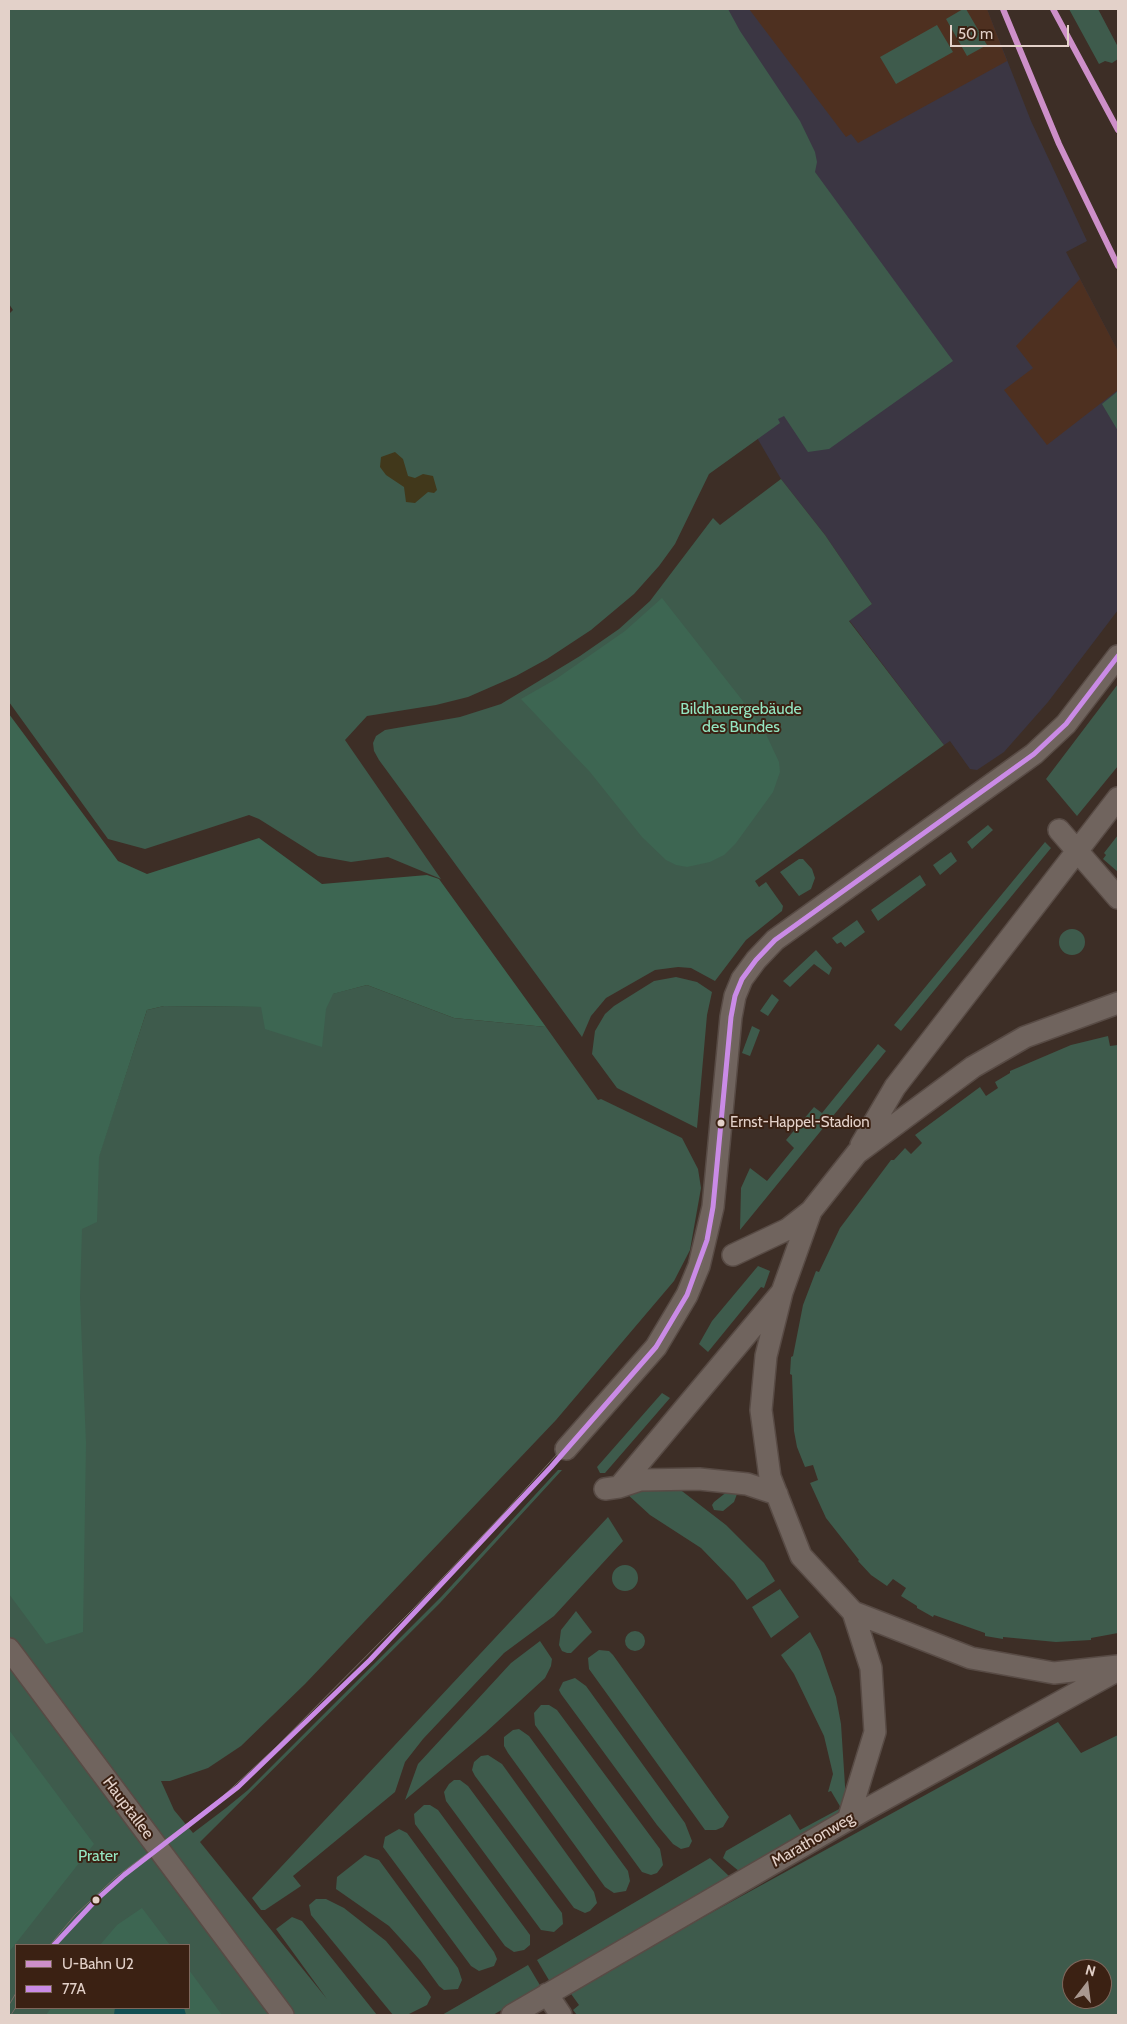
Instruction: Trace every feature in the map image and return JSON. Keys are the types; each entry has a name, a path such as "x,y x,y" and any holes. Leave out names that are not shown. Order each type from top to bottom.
{"street":[{"path":"566,1449 656,1347 683,1303 699,1266 713,1207 731,1017 735,996 742,979 756,960 775,940 1034,754 1066,724 1118,656"},
{"path":"733,1255 788,1229 811,1211 856,1154 895,1087 1118,798"},
{"path":"1059,830 1118,898"},
{"path":"856,1154 973,1068 1025,1037 1118,1003"},
{"path":"811,1211 782,1292 766,1356 761,1410 770,1477 801,1556 853,1612 871,1668 874,1732 848,1820"},
{"path":"776,1494 747,1484 699,1479 640,1480 612,1488 782,1292"},
{"path":"853,1612 971,1658 1054,1673 1118,1666"},
{"name":"Hauptallee","path":"9,1649 283,2015"},
{"name":"Marathonweg","path":"512,2015 848,1820 1118,1670"},
{"path":"547,1994 561,2015"}],"shaded area":[{"path":"464,9 987,9 1031,121 1087,241 1066,252 1118,351 1118,610 1048,702 1004,752 977,770 970,769 950,741 944,745 849,620 872,604 825,535 781,479 659,269"},
{"path":"749,9 987,9 1007,61 858,143 851,134 846,137"},
{"path":"1080,279 1118,351 1118,390 1047,445 1004,390 1033,368 1016,346"}],"green space":[{"path":"9,9 728,9 740,31 800,121 815,152 817,162 815,172 953,361 829,449 808,452 784,416 778,419 780,423 709,474 675,544 659,566 634,594 591,630 547,659 516,676 468,697 436,705 367,716 345,740 441,879 388,857 351,862 318,856 259,819 249,815 145,849 108,839 9,702 9,314 13,310 9,304"},
{"path":"966,9 987,45 967,56 946,19"},
{"path":"1069,9 1098,9 1118,47 1118,59 1112,63 1105,61 1099,64"},
{"path":"937,25 953,52 896,84 880,57"},
{"path":"1118,391 1118,431 1102,404"},
{"name":"Bildhauergebäude des Bundes","path":"781,479 825,535 872,604 849,621 944,745 755,881 759,887 766,882 783,906 782,911 746,940 715,981 691,968 678,967 655,970 606,998 591,1016 582,1037 379,760 374,751 373,743 376,736 385,730 460,717 501,704 580,656 619,629 650,601 713,518 720,525"},
{"path":"662,598 765,732 779,762 780,772 773,792 736,843 724,855 710,862 687,867 676,865 666,860 642,837 590,772 521,699 556,679 625,631"},
{"path":"1118,684 1118,766 1077,816 1046,779"},
{"path":"9,714 118,861 147,874 259,838 322,884 427,875 439,879 546,1027 454,1018 367,985 333,994 326,1009 322,1047 265,1029 261,1007 164,1006 147,1010 99,1157 97,1222 82,1229 80,1298 86,1443 83,1632 46,1644 9,1594"},
{"name":"Prater","path":"9,733 99,1155 147,1010 164,1006 281,1007 367,985 454,1018 546,1027 598,1100 601,1099 682,1138 698,1169 701,1188 690,1250 674,1281 556,1420 305,1684 241,1746 208,1768 170,1781 161,1781 174,1810 193,1833 226,1808 248,1790 441,1597 558,1470 562,1470 440,1603 200,1842 327,1999 276,1929 292,1917 302,1921 377,2015 9,2015"},
{"path":"988,825 993,830 972,849 967,842"},
{"path":"1118,835 1118,872 1103,859 1106,855 1104,853"},
{"path":"1045,842 1051,848 901,1031 894,1025"},
{"path":"951,852 957,861 940,875 933,865"},
{"path":"799,859 803,859 812,869 815,878 811,889 799,896 780,872"},
{"path":"920,875 926,885 878,921 871,910"},
{"path":"857,920 865,932 845,947 841,942 837,944 832,938"},
{"path":"1072,929 1081,933 1085,942 1081,951 1072,955 1063,951 1059,942 1063,933"},
{"path":"816,950 832,968 829,975 814,964 790,987 783,981"},
{"path":"676,977 697,982 712,992 707,1015 697,1128 617,1088 592,1054 595,1031 605,1014 614,1006 654,981"},
{"path":"772,994 779,1000 768,1016 760,1011"},
{"path":"752,1026 760,1030 750,1056 742,1053"},
{"name":"Ernst-Happel-Stadion","path":"1108,1036 1110,1046 1118,1045 1118,1633 1091,1638 1091,1640 1056,1642 985,1636 985,1633 934,1615 933,1617 901,1596 906,1588 893,1579 887,1586 871,1575 858,1561 826,1518 810,1483 818,1480 813,1465 805,1467 797,1447 794,1431 792,1375 790,1374 791,1357 793,1356 803,1305 816,1271 819,1272 840,1228 891,1160 894,1160 905,1148 911,1154 922,1143 915,1135 980,1087 986,1096 998,1088 995,1082 1010,1073 1010,1071 1071,1045"},
{"path":"878,1044 886,1051 740,1230 741,1188 750,1168 767,1181 794,1148 786,1140 814,1107 822,1113"},
{"path":"758,1266 770,1271 764,1288 761,1287 708,1352 699,1344 712,1321"},
{"path":"662,1393 670,1398 605,1473 600,1473 597,1467"},
{"path":"678,1488 726,1525 764,1563 775,1581 747,1600 734,1582 701,1548 650,1515 626,1493 628,1489"},
{"path":"728,1491 735,1491 737,1494 734,1502 723,1511 714,1510 712,1505 714,1502"},
{"path":"608,1517 623,1541 554,1616 504,1653 423,1739 405,1762 395,1792 293,1876 301,1886 265,1910 261,1910 252,1898"},
{"path":"625,1565 635,1568 638,1578 635,1588 625,1591 615,1588 612,1578 615,1568"},
{"path":"780,1589 799,1617 771,1638 752,1607"},
{"path":"576,1611 592,1632 571,1653 567,1653 562,1651 559,1645 561,1630"},
{"path":"635,1631 642,1634 645,1641 642,1648 635,1651 628,1648 625,1641 628,1634"},
{"path":"810,1632 820,1651 836,1697 841,1724 846,1801 841,1811 834,1816 740,1872 723,1858 726,1851 790,1814 800,1830 841,1808 831,1791 828,1792 833,1774 824,1736 794,1674 781,1655"},
{"path":"540,1641 552,1659 545,1678 485,1733 405,1800 418,1764 511,1663"},
{"path":"599,1650 609,1651 613,1655 729,1817 723,1827 716,1830 705,1830 589,1669 588,1658"},
{"path":"575,1678 586,1686 685,1823 692,1841 689,1847 681,1849 673,1844 657,1825 561,1694 559,1690 563,1682"},
{"path":"541,1705 549,1705 557,1710 660,1849 663,1865 657,1873 651,1875 642,1872 535,1725 534,1713"},
{"path":"1058,1722 1081,1753 1118,1735 1118,2015 577,2015 573,2010 579,2005 569,1991"},
{"path":"519,1729 529,1736 628,1871 630,1881 626,1891 614,1893 605,1887 508,1753 504,1746 504,1737 513,1730"},
{"path":"9,1730 94,1844 9,1952"},
{"path":"488,1755 502,1764 594,1892 597,1903 590,1911 585,1913 574,1908 475,1776 472,1770 474,1762 481,1756"},
{"path":"454,1780 460,1780 468,1786 562,1913 563,1924 554,1932 541,1930 446,1801 444,1792"},
{"path":"424,1805 430,1805 438,1810 530,1935 530,1945 524,1950 514,1952 505,1946 415,1824 414,1814"},
{"path":"399,1829 407,1833 494,1952 497,1959 494,1966 479,1971 471,1966 383,1847 385,1837"},
{"path":"365,1855 379,1860 458,1968 462,1980 458,1989 444,1990 439,1986 420,1960 389,1926 336,1889 337,1877"},
{"path":"710,1858 730,1877 550,1982 537,1960"},
{"path":"316,1899 326,1899 344,1908 386,1941 428,1992 431,1997 427,2005 407,2015 393,2015 311,1915 309,1905"},
{"path":"142,1908 169,1944 101,1944 117,1925"},
{"path":"528,1965 541,1987 493,2015 442,2015"},
{"path":"190,1971 222,2015 186,2015 184,2009 190,2009"},
{"path":"50,2009 115,2009 114,2015 46,2015"}],"sand":[{"path":"395,452 403,459 408,476 415,478 423,474 433,476 437,490 434,493 428,492 415,503 406,502 404,487 386,475 380,467 381,457"}],"water":[{"path":"115,2009 184,2009 186,2015 114,2015"}],"tram line":[{"path":"51,1944 75,1915 116,1877 220,1799 275,1748 413,1609 501,1516 577,1432 656,1339 684,1292 696,1263 705,1232 711,1192 726,1021 731,995 748,963 775,936 1042,743 1075,709 1118,650"},
{"path":"674,1326 699,1278 716,1214 734,1023 738,1003 746,983 757,965 781,941"},
{"path":"9,2005 15,1995"},
{"path":"11,2015 15,2009"}],"metro line":[{"name":"U2","path":"1003,9 1059,144 1118,266"},
{"name":"U2","path":"1053,9 1118,130"}],"transit line":[{"name":"77A","path":"55,1944 96,1900 124,1875 238,1787 370,1660 551,1467 656,1347 687,1295 707,1240 713,1207 731,1017 735,996 742,979 756,960 775,940 1034,754 1066,724 1118,656"}],"place":[{"name":"Ernst-Happel-Stadion","path":"721,1123"}]}
